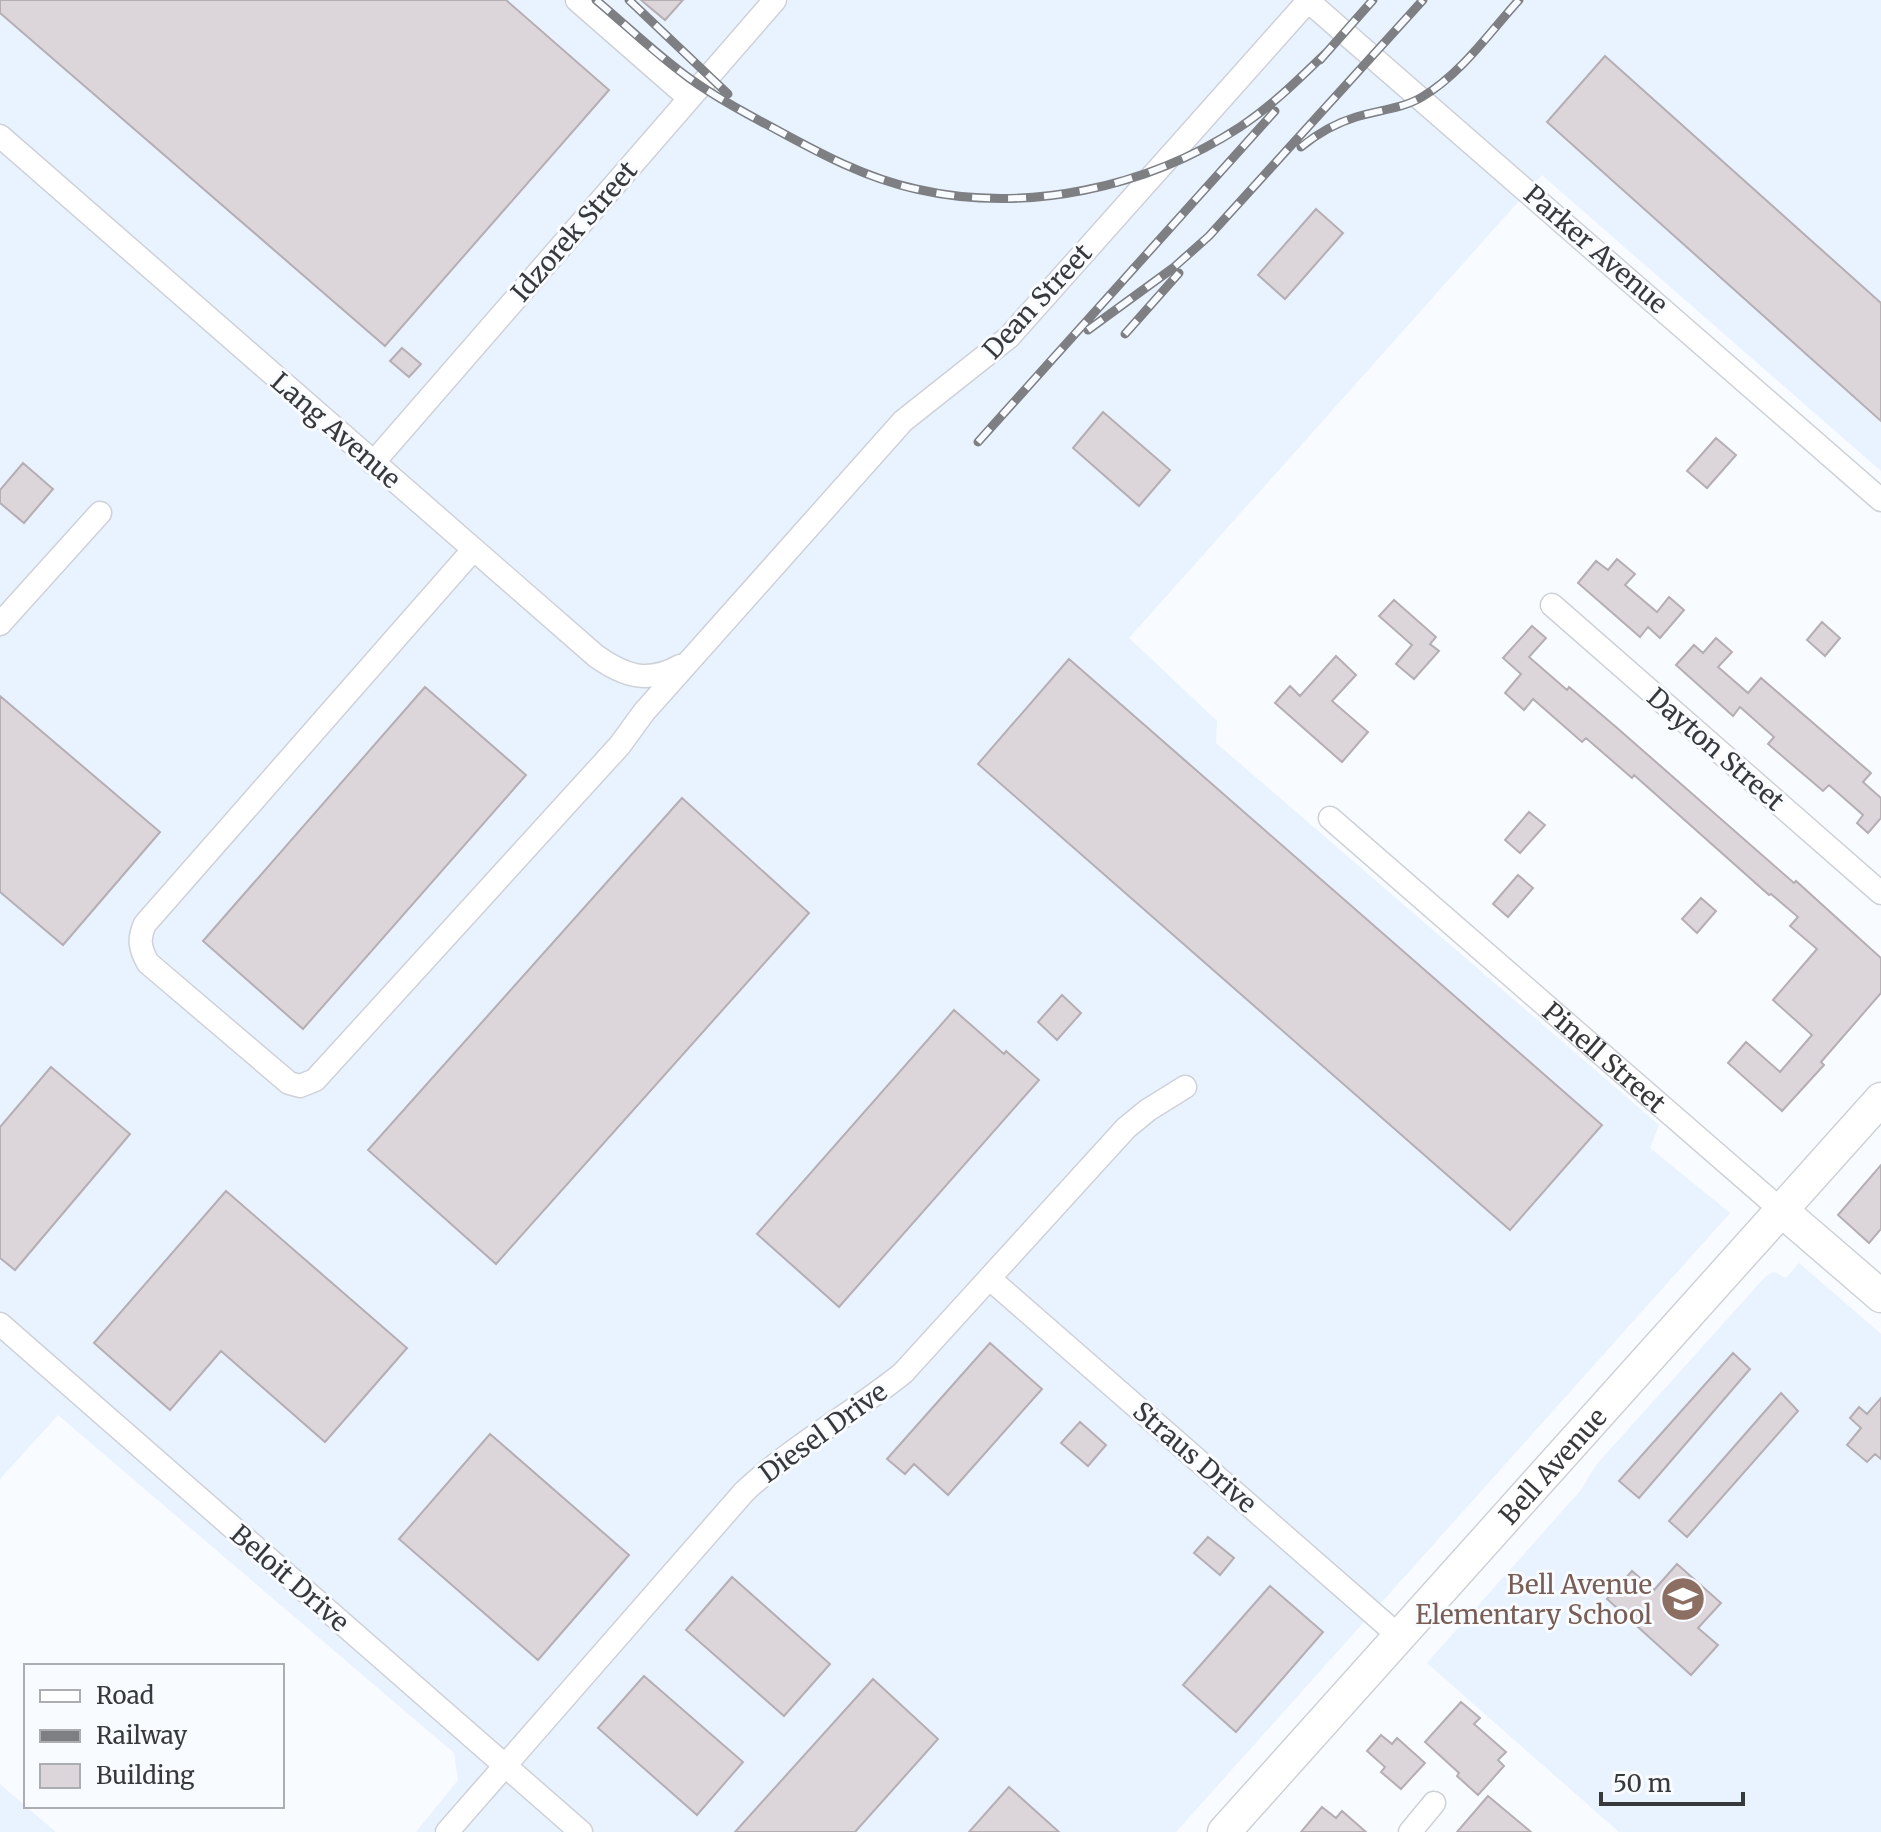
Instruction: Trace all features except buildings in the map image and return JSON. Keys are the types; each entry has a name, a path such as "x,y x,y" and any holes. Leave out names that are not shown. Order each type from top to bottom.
{"main road":[{"name":"Bell Avenue","path":"1224,1832 1881,1099"},
{"name":"Pinell Street","path":"1781,1210 1881,1296"}],"street":[{"path":"577,0 689,98"},
{"name":"Idzorek Street","path":"373,463 775,0"},
{"name":"Parker Avenue","path":"1308,0 1881,500"},
{"name":"Dean Street","path":"473,550 141,931 139,944 148,963 289,1083 300,1086 315,1080 620,745 644,712 903,421 1009,337 1308,0"},
{"name":"Lang Avenue","path":"0,136 473,550 616,670 635,676 656,676 688,662"},
{"path":"0,624 100,513"},
{"name":"Dayton Street","path":"1552,605 1881,893"},
{"name":"Pinell Street","path":"1330,818 1781,1210"},
{"name":"Diesel Drive","path":"447,1832 744,1492 793,1450 879,1393 903,1373 1126,1128 1185,1087"},
{"name":"Straus Drive","path":"990,1279 1399,1636"},
{"name":"Beloit Drive","path":"0,1324 581,1832"},
{"path":"1410,1832 1434,1803"}],"shaded area":[{"path":"0,0 1881,0 1881,471 1542,175 1129,638 1217,721 1216,743 1659,1125 1650,1148 1730,1213 1176,1832 416,1832 458,1780 454,1753 58,1415 0,1479"},
{"name":"Bell Avenue Elementary School","path":"1799,1263 1881,1334 1881,1832 1619,1832 1427,1663 1581,1490 1596,1465 1766,1276 1774,1272 1786,1278"},
{"path":"0,1784 24,1808 56,1832 0,1832"}],"railway":[{"path":"596,0 689,78 755,118 862,172 916,189 957,196 1000,198 1084,190 1165,166 1204,148 1252,119 1327,52"},
{"path":"629,0 728,94"},
{"path":"1320,60 1373,0"},
{"path":"1088,330 1173,268 1209,236 1423,0"},
{"path":"1301,147 1341,122 1406,104 1436,88 1462,65 1519,0"},
{"path":"978,442 1275,111"},
{"path":"1125,334 1179,273"}],"place":[{"name":"Bell Avenue Elementary School","path":"1683,1599"}]}
